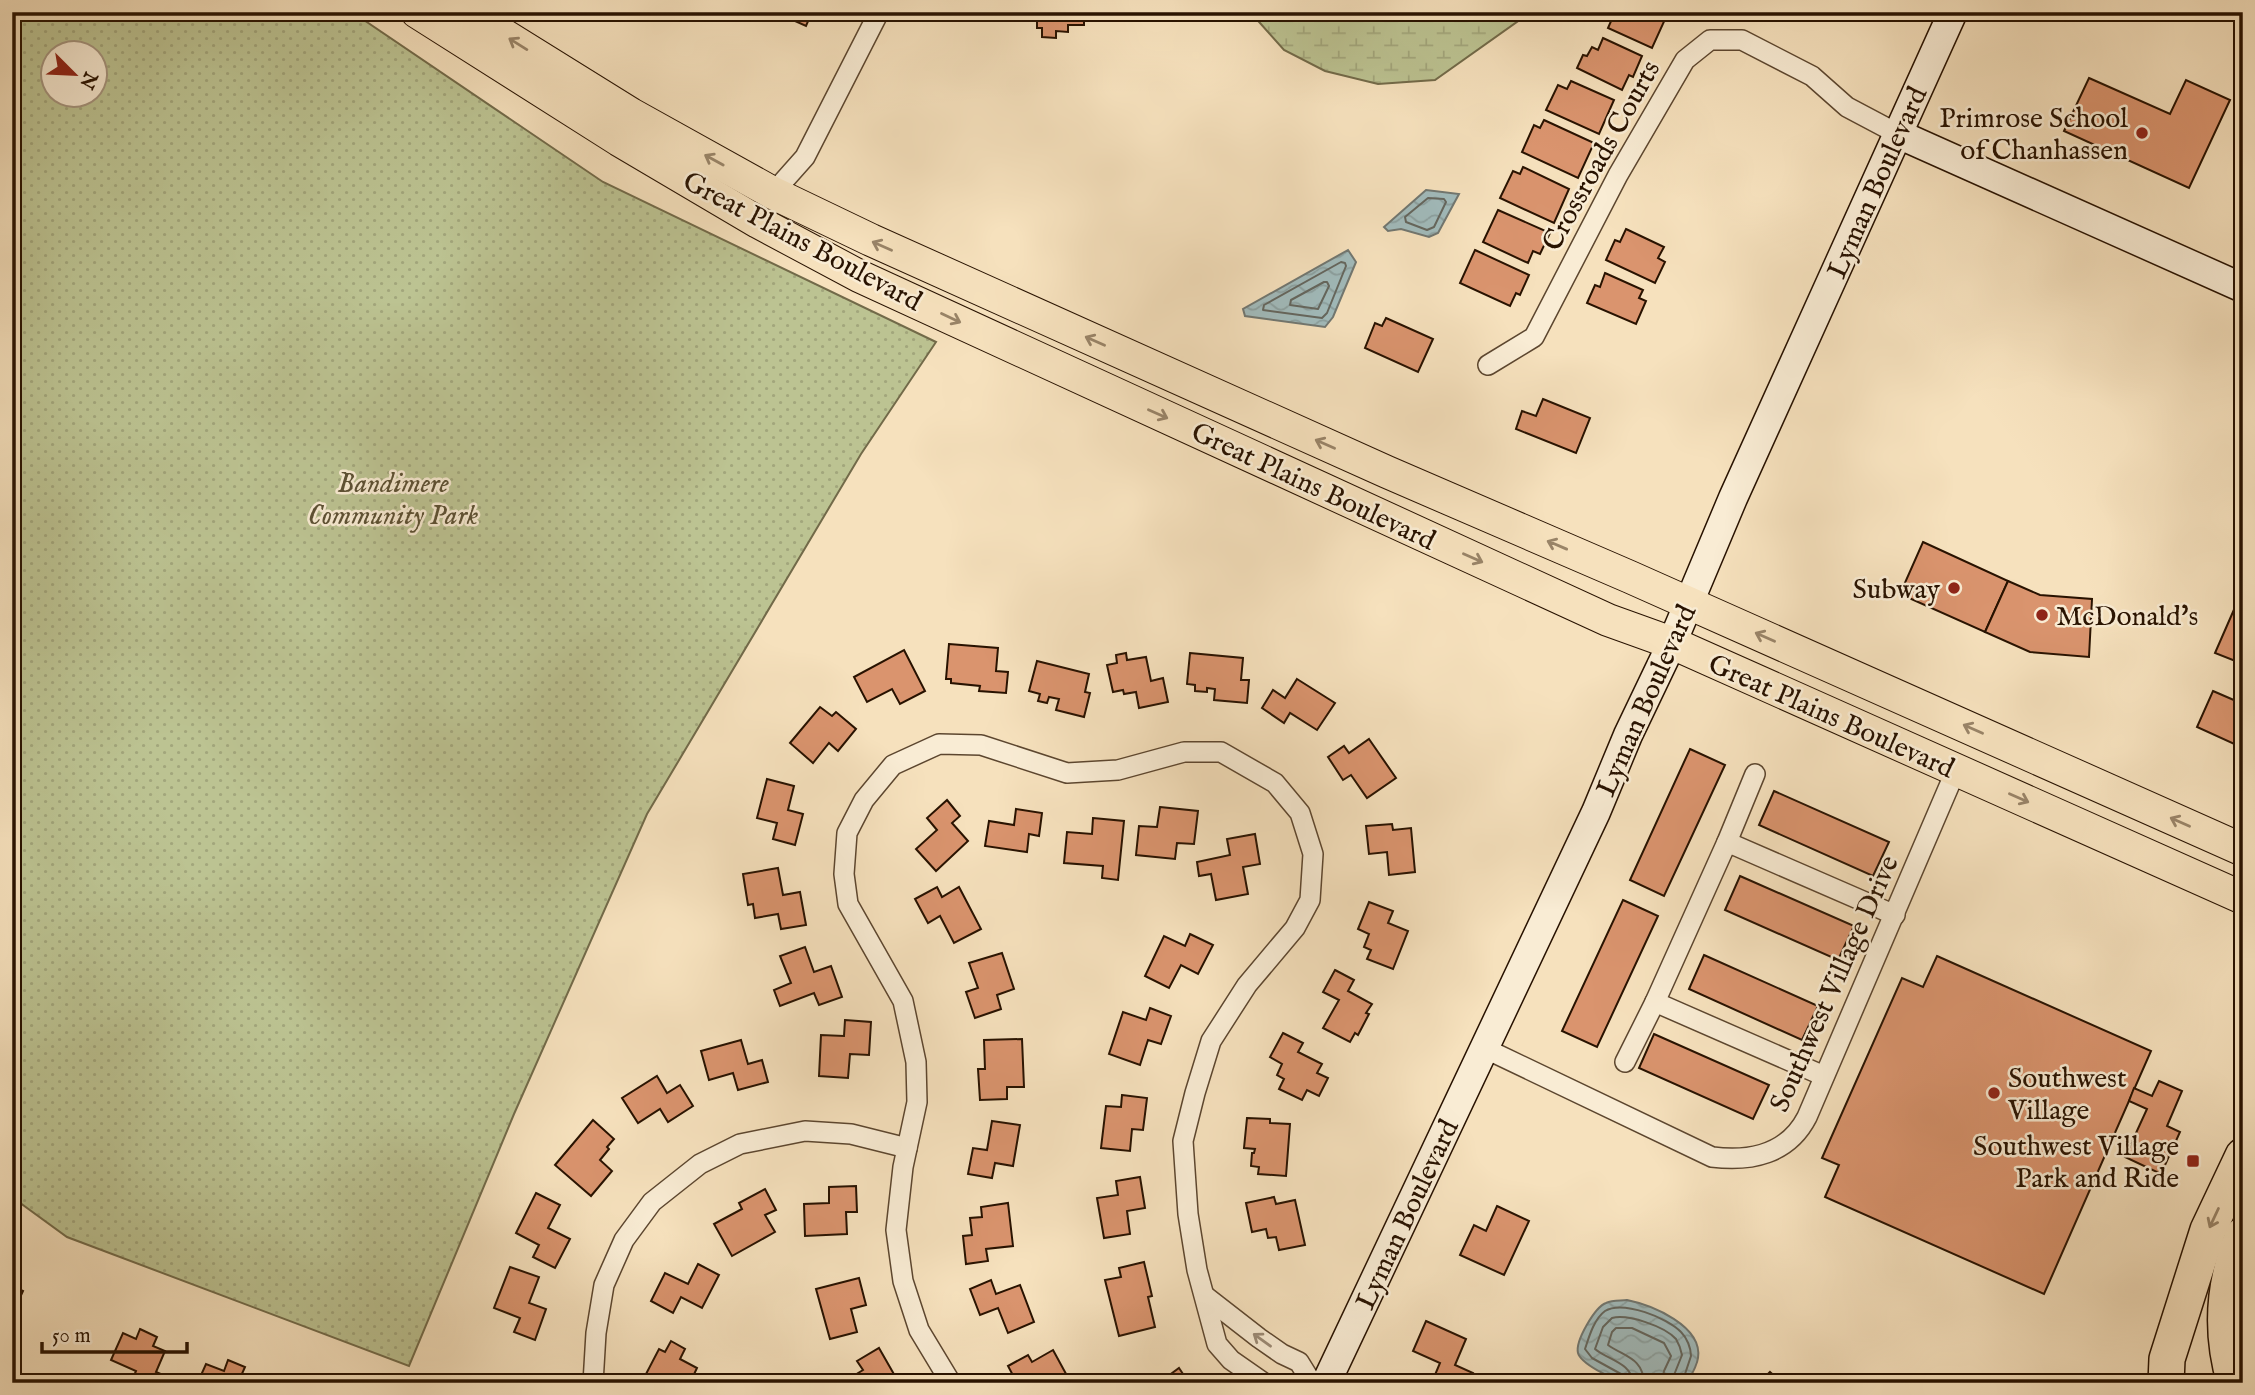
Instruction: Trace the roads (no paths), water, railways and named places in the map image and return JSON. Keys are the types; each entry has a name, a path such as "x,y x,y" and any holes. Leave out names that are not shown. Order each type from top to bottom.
{"highway":[{"path":"2166,1383 2167,1359 2208,1230 2243,1156"},
{"path":"2235,1383 2225,1332 2225,1309 2227,1288 2243,1236"}],"main road":[{"name":"Great Plains Boulevard","path":"417,12 619,140 758,222 859,276 1608,620 1672,643 2243,898"},
{"name":"Great Plains Boulevard","path":"467,12 631,114 773,193 884,246 2243,850"}],"street":[{"path":"773,193 805,157 879,12"},
{"name":"Lyman Boulevard","path":"1326,1383 1596,811 1628,735 1672,643 1739,485 1954,12"},
{"name":"Crossroads Courts","path":"1488,365 1534,337 1618,175 1685,60 1710,40 1742,40 1812,76 1847,107 1898,134"},
{"path":"1898,134 2243,288"},
{"path":"951,1383 919,1330 903,1281 895,1230 917,1102 916,1062 904,1001 848,904 844,874 847,833 864,800 893,765 939,744 981,745 1067,773 1118,770 1184,752 1221,752 1275,783 1300,813 1313,854 1310,900 1295,928 1247,985 1211,1041 1183,1141 1188,1214 1197,1269 1217,1343 1231,1360 1264,1383"},
{"name":"Southwest Village Drive","path":"1484,1048 1712,1157 1728,1159 1762,1155 1783,1146 1800,1132 1956,770"},
{"path":"1625,1062 1656,1002 1755,774"},
{"path":"1727,842 1895,915"},
{"path":"1656,1002 1824,1076"},
{"path":"593,1383 596,1333 604,1285 624,1240 652,1202 700,1164 740,1144 805,1131 851,1134 907,1148"},
{"path":"1205,1296 1259,1338 1299,1362 1312,1383"}],"water":[{"path":"1426,190 1459,194 1438,233 1429,237 1401,229 1388,231 1384,227"},
{"path":"1348,250 1356,262 1333,317 1325,327 1245,316 1243,309"},
{"path":"1627,1300 1662,1312 1693,1336 1698,1358 1687,1383 1622,1382 1597,1370 1580,1357 1580,1341 1597,1311 1609,1302"}],"place":[{"name":"Primrose School of Chanhassen","path":"2142,133"},
{"name":"Subway","path":"1954,588"},
{"name":"McDonald's","path":"2042,615"},
{"name":"Southwest Village","path":"1994,1093"},
{"name":"Southwest Village Park and Ride","path":"2193,1161"}],"park label":[{"name":"Bandimere Community Park","path":"393,498"}]}
